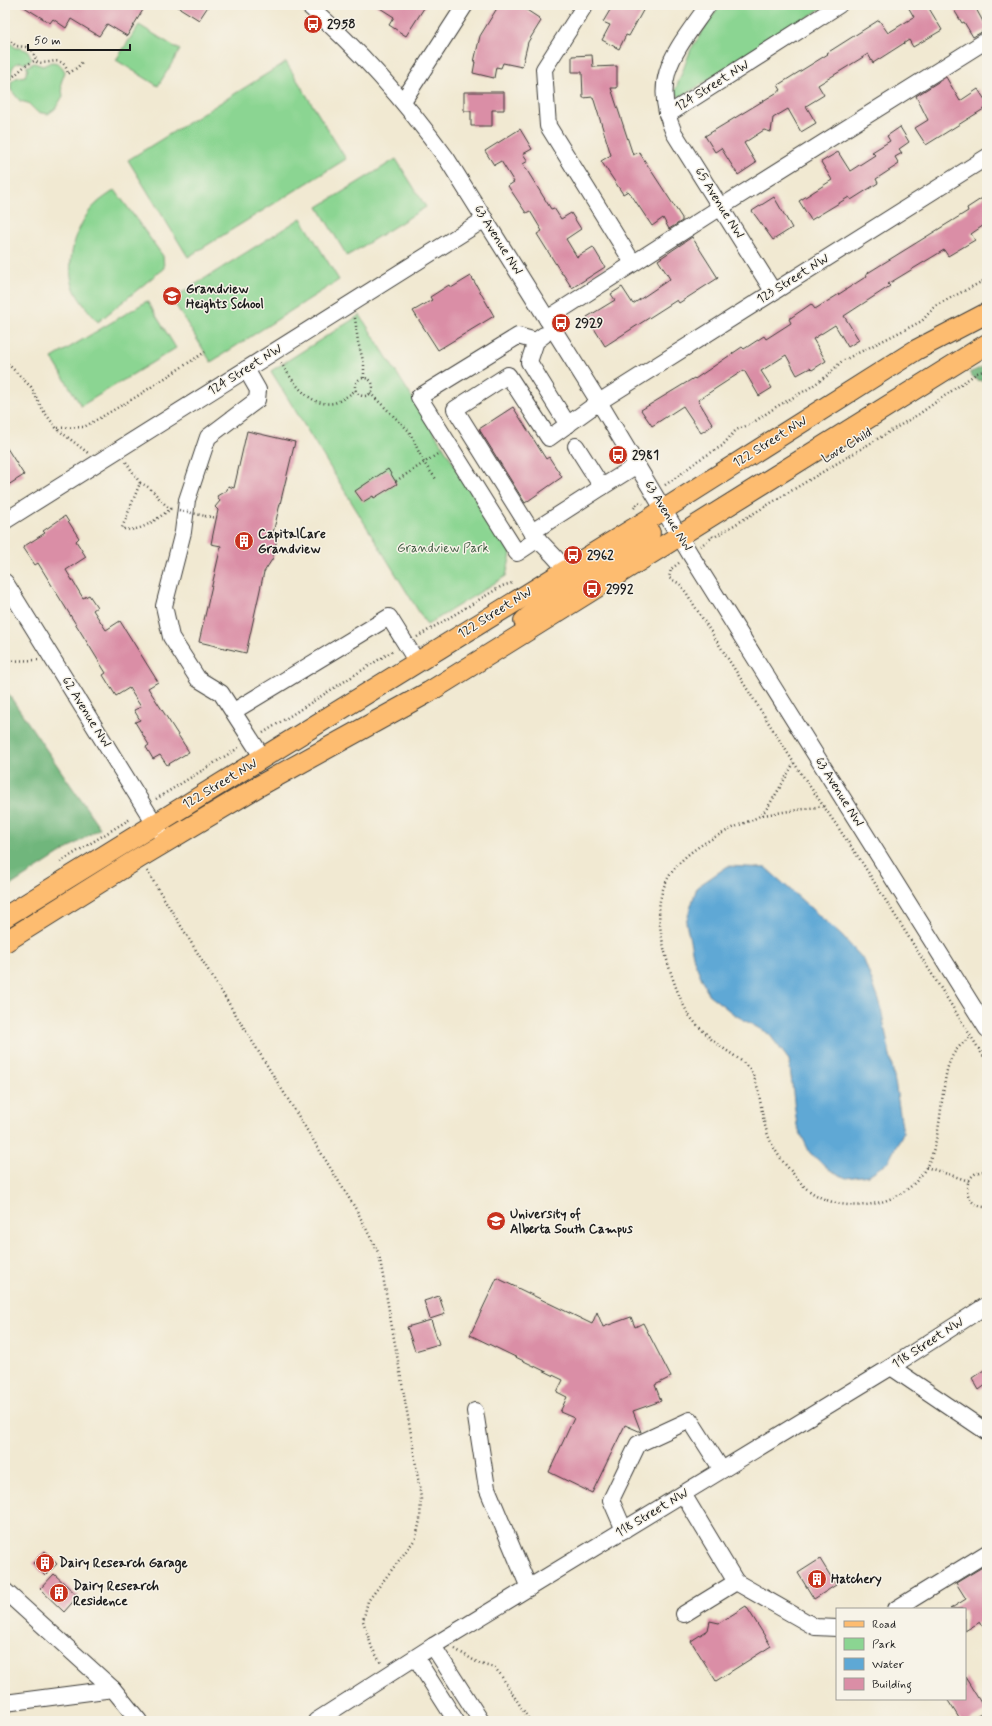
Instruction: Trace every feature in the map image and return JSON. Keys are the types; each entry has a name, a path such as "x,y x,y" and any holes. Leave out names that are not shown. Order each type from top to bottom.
{"main road":[{"name":"122 Street NW","path":"5,918 155,823 263,758 916,350 987,313"},
{"name":"122 Street NW","path":"5,942 139,858 280,773 415,700 987,344"},
{"path":"475,663 554,595 654,531 664,521 663,509"}],"street":[{"name":"63 Avenue NW","path":"308,5 354,46 403,101 447,159 987,1029"},
{"path":"403,101 465,5"},
{"path":"585,5 544,69 548,126 633,263"},
{"name":"124 Street NW","path":"708,5 670,61 664,82 667,114 839,5"},
{"path":"565,570 560,560 535,535 455,409 529,362 536,341 550,324 633,263 987,40"},
{"name":"65 Avenue NW","path":"667,114 674,133 773,291"},
{"name":"123 Street NW","path":"508,375 549,438 599,402 987,157"},
{"name":"124 Street NW","path":"5,521 485,219"},
{"path":"536,341 518,336 419,397 517,553 535,535 602,487 637,465"},
{"path":"529,362 568,425"},
{"path":"246,369 258,390 257,400 208,437 187,500 183,532 164,606 171,637 198,679 221,693 263,758"},
{"path":"576,446 602,487"},
{"name":"62 Avenue NW","path":"5,582 166,842"},
{"path":"234,711 389,617 417,662"},
{"name":"118 Street NW","path":"316,1721 438,1644 891,1367 987,1305"},
{"path":"891,1367 987,1432"},
{"path":"474,1411 487,1488 530,1588"},
{"path":"624,1530 611,1500 638,1444 690,1420 722,1470"},
{"path":"683,1494 736,1582 815,1627 836,1628"},
{"path":"898,1608 987,1553"},
{"path":"684,1614 736,1582"},
{"path":"5,1591 113,1689 139,1721"},
{"path":"438,1644 481,1721"},
{"path":"416,1658 456,1721"},
{"path":"5,1703 113,1689"}],"path":[{"path":"5,36 16,46 26,47 32,50 37,62 44,64 54,60 61,62 68,74 78,68 82,62"},
{"path":"5,84 26,65 36,60"},
{"path":"670,480 681,474 697,460 722,446 736,430 751,424 818,382 842,361 922,321 935,306 987,279"},
{"path":"347,305 354,316 358,342 364,364 364,379"},
{"path":"58,428 84,427 136,397 205,352"},
{"path":"274,352 299,389 309,398 323,403 334,403 356,390"},
{"path":"5,361 31,386 42,409 57,429 83,448 91,458"},
{"name":"Love Child","path":"716,536 919,414 977,373 987,370"},
{"path":"364,379 368,380 372,384 370,393 362,396 356,390 357,382 364,379"},
{"path":"370,393 409,431 424,463 436,479"},
{"path":"118,450 140,483 149,486 163,504 171,508 217,518"},
{"path":"396,481 441,452"},
{"path":"140,483 122,528 128,530 143,526 171,508"},
{"path":"671,569 669,578 684,589 794,763 861,861 987,1062"},
{"path":"154,803 155,800 405,644 502,586 514,582"},
{"path":"5,661 41,660 51,655"},
{"path":"762,815 794,763"},
{"path":"824,806 762,815 708,840 689,853 674,869 662,892 659,913 660,932 678,993 697,1025 714,1042 743,1063 752,1073 756,1084 766,1129 771,1142 786,1166 808,1189 820,1196 846,1205 870,1205 882,1202 902,1193 912,1186 930,1160 936,1141 948,1065 954,1053 971,1036"},
{"path":"59,862 130,819"},
{"path":"139,858 357,1211 379,1254 421,1498 420,1520 416,1538 368,1601 363,1621 372,1648 388,1675"},
{"path":"926,1167 969,1181"},
{"path":"987,1171 975,1174 969,1181 966,1189 970,1199 978,1206 987,1207"},
{"path":"438,1644 480,1664 495,1668 530,1721"}],"green space":[{"path":"720,5 827,5 681,97 677,95 675,91 691,49"},
{"path":"139,25 180,50 158,86 116,60"},
{"path":"5,38 16,48 21,48 28,51 32,59 24,64 21,62 15,64 12,69 11,77 5,81"},
{"path":"51,62 60,65 65,72 61,83 63,96 55,109 48,114 37,112 28,103 20,101 11,90 11,82 16,78 25,76 28,69 26,67 34,63 43,66"},
{"path":"286,62 346,159 188,257 128,160"},
{"path":"396,159 426,207 347,256 318,207"},
{"path":"115,190 163,256 164,268 98,322 81,301 73,286 71,276 72,254 78,232 89,212 97,203"},
{"path":"301,218 339,280 211,362 172,299"},
{"path":"147,301 176,348 81,406 52,358"},
{"name":"Grandview Park","path":"360,315 511,554 506,576 427,625 271,371"},
{"path":"987,365 987,380 979,380 969,373"},
{"path":"5,689 100,828 5,889"}],"water":[{"path":"728,866 766,868 842,936 864,960 880,1003 903,1133 888,1162 869,1175 846,1178 830,1170 810,1153 797,1126 789,1060 769,1034 735,1015 708,994 694,960 686,922 697,887"}],"building":[{"path":"21,5 146,5 127,36 107,24 99,36 71,19 66,28 53,19 50,23"},
{"path":"175,5 209,5 199,20"},
{"path":"375,5 426,5 406,36 389,25 394,17"},
{"path":"499,5 519,5 539,18 538,19 541,21 528,42 522,67 503,63 501,68 496,67 494,78 473,73 480,36"},
{"path":"613,5 646,5 629,36 626,35 619,49 602,40 610,25 603,22"},
{"path":"907,5 927,5 942,30 913,47 909,40 873,63 868,54 818,85 824,95 806,106 816,123 801,132 788,109 773,118 771,132 764,130 744,143 756,163 738,175 721,148 715,152 705,136 781,90 778,85 879,20 888,33 914,17"},
{"path":"951,5 974,5 987,29 973,37"},
{"path":"592,55 593,67 617,66 617,88 611,88 633,155 639,152 682,218 682,221 669,229 663,218 652,226 630,193 628,191 623,194 601,161 611,155 593,97 583,98 582,72 572,72 572,56"},
{"path":"946,77 960,101 978,89 987,103 987,107 926,145 915,128 928,120 916,96"},
{"path":"464,92 504,92 504,110 492,110 492,126 471,126 471,111 464,111"},
{"path":"900,127 909,142 899,149 902,153 895,157 899,164 876,179 878,183 851,200 849,197 811,220 799,201 832,180 821,162 838,152 850,171 875,155 872,152 890,141 887,136"},
{"path":"520,129 532,149 523,154 528,161 523,164 551,209 554,208 561,219 571,213 581,229 566,239 577,257 593,247 605,267 572,288 537,234 542,231 530,211 526,213 508,186 514,182 501,161 494,165 485,151"},
{"path":"987,195 987,223 971,234 975,240 948,256 944,250 888,284 890,286 844,316 859,340 848,347 835,325 813,339 826,361 812,370 810,368 797,375 786,355 761,371 772,388 759,396 744,370 698,400 713,425 701,433 683,406 652,426 641,410 694,378 695,379 742,347 744,349 764,336 766,339 791,323 789,319 811,304 815,309 836,296 867,276 866,274 968,211 967,208"},
{"path":"774,197 792,228 773,240 752,211"},
{"path":"692,237 718,278 679,303 677,300 605,346 587,317 615,300 611,294 622,287 633,304 670,279 658,260"},
{"path":"471,276 494,316 438,350 413,311 432,300 430,297 449,285 451,288"},
{"path":"513,407 546,459 549,457 562,477 525,503 479,429"},
{"name":"CapitalCare Grandview","path":"247,431 295,442 272,537 277,538 273,558 264,572 246,653 199,642 221,546 211,544 218,510 215,507 220,501 217,496 227,490 228,486 234,488"},
{"path":"5,445 24,475 5,487"},
{"path":"388,469 397,484 374,498 373,496 363,502 355,491"},
{"path":"65,516 79,538 76,541 86,557 66,570 83,598 89,595 97,607 93,610 106,630 120,621 158,682 148,688 189,752 167,765 160,755 153,759 146,747 149,745 135,722 140,720 134,710 141,707 129,688 116,696 103,675 106,673 38,563 35,565 23,547 45,533 43,531"},
{"path":"497,1278 592,1324 597,1312 603,1327 631,1317 635,1327 643,1323 671,1377 655,1385 661,1401 633,1411 641,1432 625,1425 592,1493 549,1472 574,1418 560,1412 567,1397 557,1392 563,1380 470,1335"},
{"path":"439,1296 445,1314 430,1319 424,1301"},
{"path":"431,1320 439,1344 415,1351 407,1327"},
{"path":"987,1368 987,1384 979,1390 972,1378"},
{"name":"Dairy Research Garage","path":"45,1551 57,1564 45,1576 33,1563"},
{"name":"Hatchery","path":"820,1559 836,1585 814,1599 798,1573"},
{"path":"984,1566 987,1571 987,1633 980,1622 966,1630 966,1608 952,1608 966,1599 956,1583"},
{"name":"Dairy Research Residence","path":"54,1574 78,1596 64,1612 40,1589"},
{"path":"746,1606 771,1646 716,1681 691,1641 708,1630 710,1621 719,1623"},
{"path":"966,1679 986,1711 969,1721 961,1721 948,1700 966,1700"}],"place":[{"name":"2958","path":"313,24"},
{"name":"Grandview Heights School","path":"172,296"},
{"name":"2929","path":"561,323"},
{"name":"2981","path":"618,455"},
{"name":"CapitalCare Grandview","path":"244,541"},
{"name":"2962","path":"573,555"},
{"name":"2992","path":"592,589"},
{"name":"University of Alberta South Campus","path":"496,1221"},
{"name":"Dairy Research Garage","path":"45,1563"},
{"name":"Hatchery","path":"817,1579"},
{"name":"Dairy Research Residence","path":"59,1593"}]}
